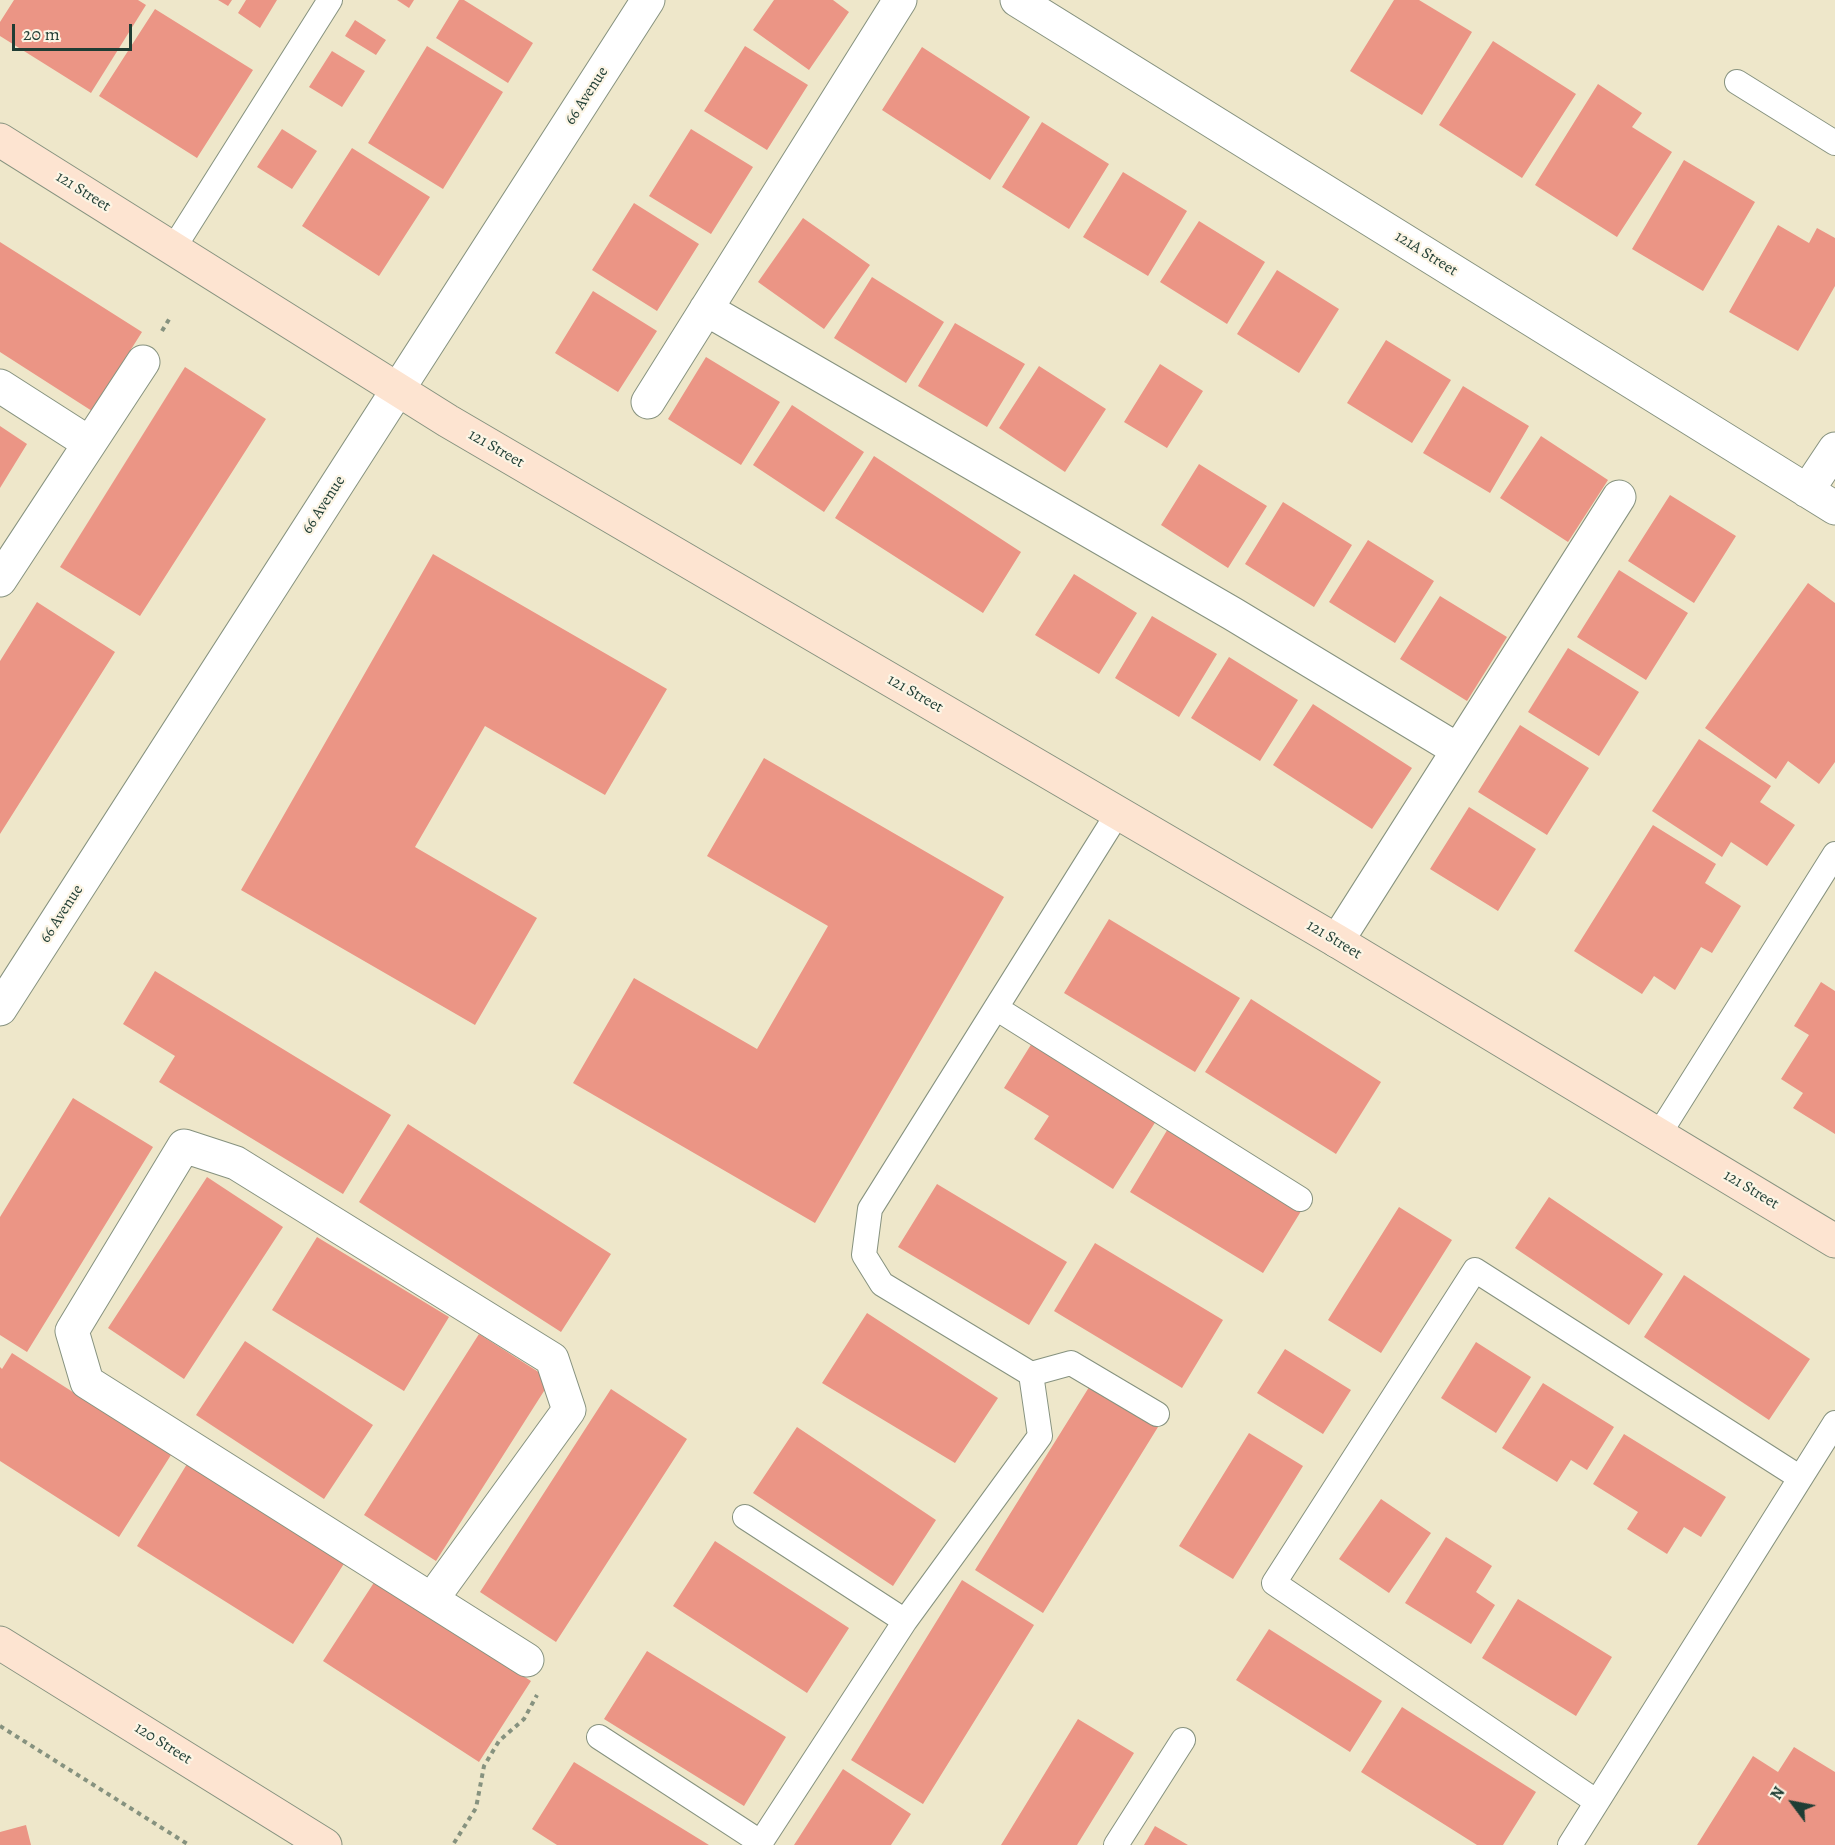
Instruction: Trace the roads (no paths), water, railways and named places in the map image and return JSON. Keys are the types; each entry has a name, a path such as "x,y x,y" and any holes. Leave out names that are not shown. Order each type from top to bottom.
{"street":[{"name":"66 Avenue","path":"0,1009 648,0"},
{"path":"648,402 900,0"},
{"name":"121A Street","path":"1017,0 1835,508"},
{"name":"121 Street","path":"0,140 398,390 1337,941 1835,1241"},
{"path":"706,309 1233,614 1458,750"},
{"path":"0,580 144,363"},
{"path":"0,386 89,443"},
{"path":"1807,492 1835,449"},
{"path":"1337,941 1619,497"},
{"path":"432,1599 569,1410 552,1359 236,1163 184,1146 72,1332 87,1382 527,1660"},
{"name":"120 Street","path":"0,1643 325,1845"}],"lane":[{"path":"172,249 324,2"},
{"path":"1737,82 1835,143"},
{"path":"1118,813 870,1209 864,1255 882,1284 1031,1374 1071,1363 1157,1414"},
{"path":"1659,1134 1835,854"},
{"path":"996,1008 1300,1199"},
{"path":"1597,1803 1274,1583 1475,1270 1800,1477"},
{"path":"599,1737 759,1844 906,1621 1040,1436 1031,1374"},
{"path":"1570,1845 1835,1423"},
{"path":"745,1517 906,1621"},
{"path":"1116,1845 1183,1740"}]}
